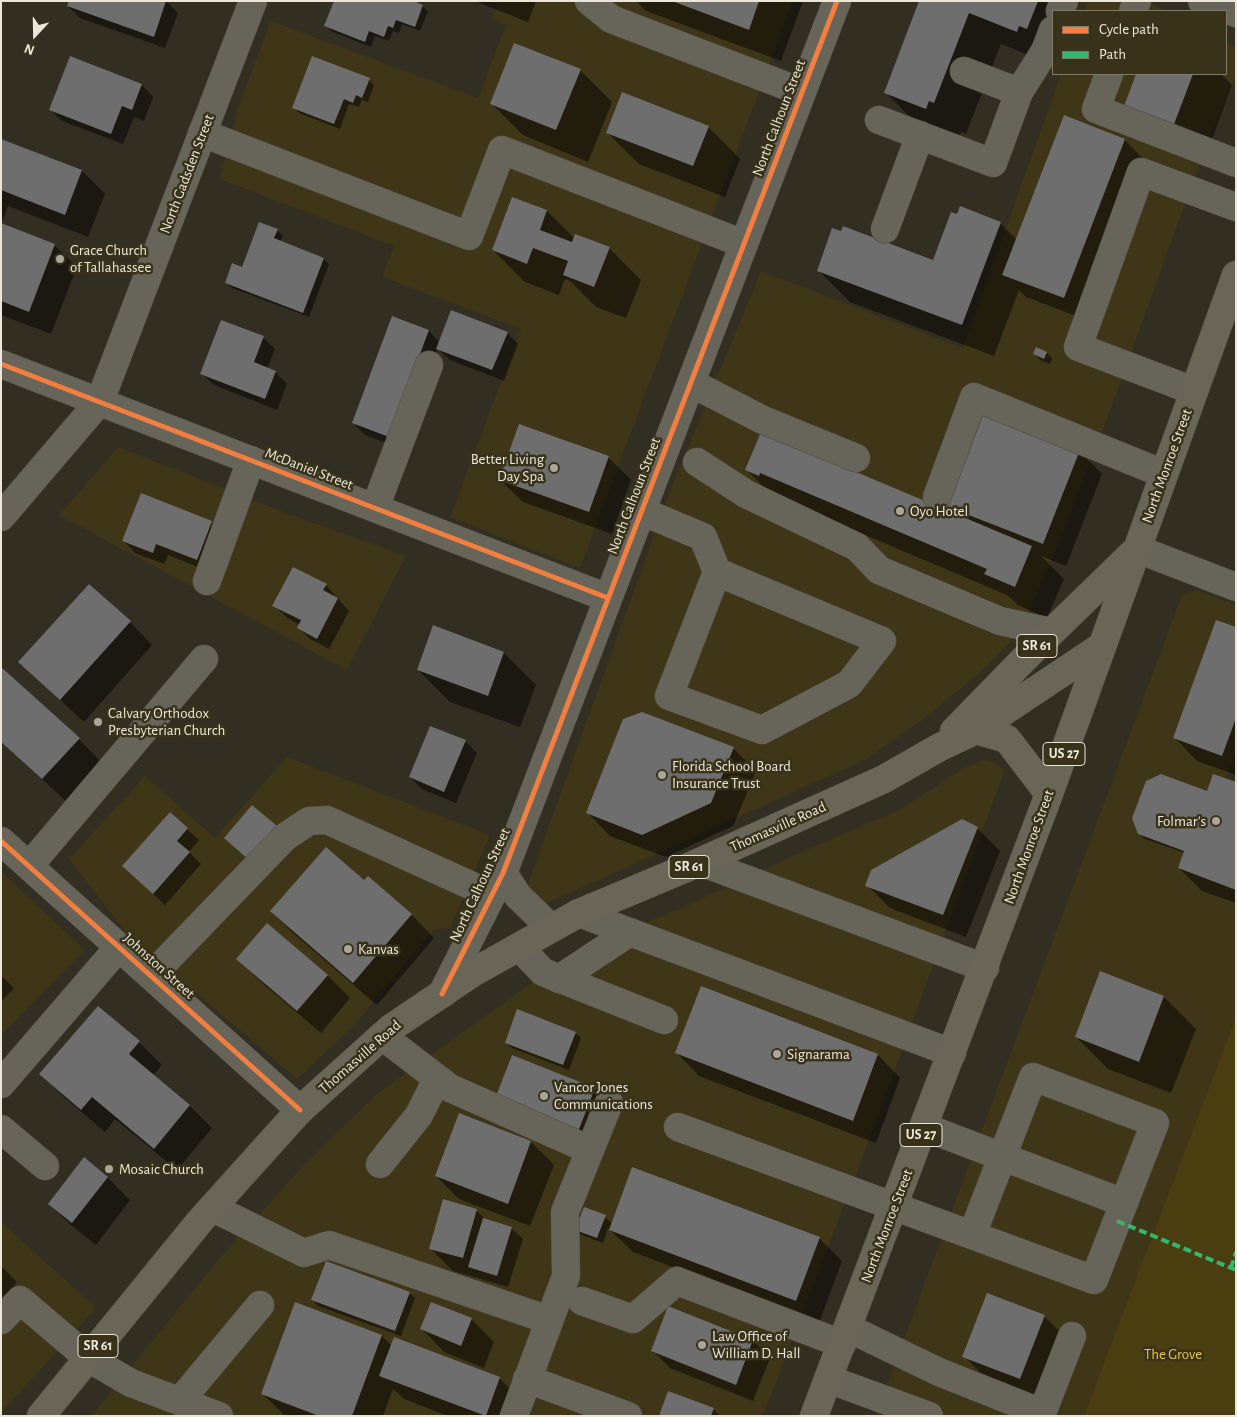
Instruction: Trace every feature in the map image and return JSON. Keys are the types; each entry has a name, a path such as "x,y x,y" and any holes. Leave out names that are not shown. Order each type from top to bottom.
{"main road":[{"name":"North Monroe Street","path":"814,1416 1049,794 1236,275"},
{"name":"Thomasville Road","path":"940,747 1051,632 1137,549"},
{"name":"Thomasville Road","path":"41,1416 213,1208 300,1110 391,1028 474,972 579,913 700,862 884,779 940,747 976,730 1102,646"},
{"path":"976,730 1007,739 1049,794"}],"street":[{"name":"North Gadsden Street","path":"1,517 100,401 253,1"},
{"path":"589,1 611,19 802,92"},
{"name":"North Calhoun Street","path":"442,994 497,884 837,1"},
{"path":"1202,1 1236,13"},
{"path":"879,120 993,163 1019,92 1045,51 1052,33"},
{"path":"964,71 1019,92"},
{"path":"1109,75 1096,109 1236,163"},
{"path":"202,133 469,236 502,150 744,244"},
{"path":"885,229 920,135"},
{"path":"1194,391 1078,346 1141,172 1236,207"},
{"name":"McDaniel Street","path":"1,364 608,598"},
{"path":"375,508 429,365"},
{"path":"691,383 763,420 856,458"},
{"path":"936,498 974,398 1164,474"},
{"path":"207,581 251,460"},
{"path":"697,462 746,494 857,547 879,570 1000,621 1051,632"},
{"path":"641,511 703,537 717,572 669,696 762,730 849,684 882,641 717,572"},
{"path":"1137,549 1236,587"},
{"path":"29,866 204,659"},
{"path":"151,976 285,837 309,822 327,820 497,884 518,896 551,928"},
{"name":"Johnston Street","path":"1,841 300,1110"},
{"path":"700,862 984,968"},
{"path":"579,913 952,1053"},
{"path":"559,979 630,932"},
{"path":"1,1084 119,947"},
{"path":"519,947 543,972 664,1020"},
{"path":"382,1036 450,1088 590,1150"},
{"path":"678,1127 1094,1280 1155,1123 1033,1077 972,1235"},
{"path":"380,1164 418,1115 438,1079"},
{"path":"514,1416 566,1276 565,1212 609,1103"},
{"path":"924,1127 1124,1203"},
{"path":"1,1129 45,1166"},
{"path":"213,1208 304,1253 329,1245 549,1320"},
{"path":"582,1302 633,1319 677,1281 845,1336 1042,1414 1072,1336"},
{"path":"1,1320 20,1300 88,1358 130,1383 219,1416"},
{"path":"180,1401 260,1306"},
{"path":"527,1379 628,1416"},
{"path":"828,1379 929,1416"}],"shaded area":[{"path":"498,1 793,1 580,568 450,517 521,329 382,277 394,246 220,179 238,107 271,21 478,98 506,25 492,19"},
{"path":"1088,1 1144,1 1165,10 1084,10"},
{"path":"1227,43 1236,48 1236,75 1200,163 1111,408 1055,553 1019,633 979,673 921,721 865,760 545,904 529,894 528,885 534,867 670,491 761,271 963,348 1061,75 1227,75"},
{"path":"118,447 286,513 406,556 347,670 59,515"},
{"path":"1196,590 1236,605 1236,752 1226,777 1236,781 1236,1017 1084,1416 875,1416 1182,595"},
{"path":"287,757 490,835 450,928 434,929 353,1026 297,1079 128,935 69,859 145,776 215,838"},
{"path":"983,760 991,761 1000,766 1004,772 868,1143 763,1416 94,1416 93,1414 219,1259 304,1165 379,1092 530,984 603,940 684,907 804,851 901,809 962,769"},
{"path":"1,872 85,950 1,1035"},
{"path":"1,1222 96,1308 1,1413"}],"green space":[{"name":"The Grove","path":"1236,1017 1236,1416 1084,1416 1121,1318"}],"building":[{"path":"69,1 166,1 154,37 67,6"},
{"path":"334,1 414,1 423,5 415,27 396,20 393,28 388,26 384,37 369,31 365,42 324,26"},
{"path":"672,1 759,1 749,30"},
{"path":"919,1 1038,1 1027,29 1019,26 1017,32 969,13 934,103 929,101 926,109 884,93"},
{"path":"514,43 581,69 556,130 490,104"},
{"path":"70,56 142,84 132,110 122,106 111,134 49,110"},
{"path":"312,56 370,78 362,98 356,95 353,103 344,99 334,124 292,108"},
{"path":"1136,75 1193,75 1173,127 1123,109"},
{"path":"622,92 709,126 693,166 606,133"},
{"path":"1064,115 1125,139 1064,298 1002,275"},
{"path":"1,139 82,170 65,215 1,190"},
{"path":"512,197 547,210 540,230 572,242 575,234 610,247 594,287 563,275 568,261 533,248 527,264 492,250"},
{"path":"960,206 1001,222 962,325 817,271 832,228 841,231 843,226 933,260 951,212 957,214"},
{"path":"259,222 278,229 274,238 324,258 303,313 225,283 232,263 242,267"},
{"path":"1,223 55,244 29,312 1,301"},
{"path":"451,310 508,332 492,370 436,349"},
{"path":"392,316 429,330 389,437 352,423"},
{"path":"221,320 264,336 254,362 276,371 265,399 200,374"},
{"path":"1036,347 1047,352 1044,359 1033,354"},
{"path":"983,415 1080,450 1043,544 948,507"},
{"name":"Better Living Day Spa","path":"519,424 609,456 589,512 499,480"},
{"name":"Oyo Hotel","path":"761,432 1032,546 1015,587 984,574 987,569 760,473 759,476 745,470"},
{"path":"141,493 212,521 197,560 156,544 153,553 122,541"},
{"path":"293,567 327,584 323,590 338,598 317,639 297,628 301,620 272,606"},
{"path":"89,584 131,621 60,700 18,662"},
{"path":"1216,620 1236,627 1236,718 1222,756 1173,738"},
{"path":"433,625 504,652 488,696 417,670"},
{"path":"1,667 80,738 42,779 1,742"},
{"name":"Florida School Board Insurance Trust","path":"642,712 734,747 711,803 642,835 586,813 623,719"},
{"path":"430,726 466,740 444,792 409,777"},
{"path":"1161,774 1207,791 1213,774 1236,782 1236,890 1178,868 1184,851 1138,834 1132,818 1146,781"},
{"path":"252,805 277,826 249,860 224,838"},
{"path":"170,812 188,828 177,841 190,852 153,894 122,866"},
{"path":"962,819 978,827 943,915 865,886 871,870"},
{"name":"Kanvas","path":"326,847 364,880 368,876 412,914 353,983 270,911"},
{"path":"267,923 328,975 297,1011 236,959"},
{"path":"1100,971 1164,996 1139,1062 1075,1037"},
{"name":"Signarama","path":"701,986 878,1054 853,1121 675,1053"},
{"path":"98,1006 140,1041 129,1054 190,1105 154,1149 92,1097 81,1110 39,1074"},
{"path":"517,1009 576,1032 563,1065 505,1043"},
{"name":"Vancor Jones Communications","path":"512,1055 595,1088 576,1137 493,1104"},
{"path":"459,1113 531,1141 508,1204 435,1176"},
{"path":"84,1157 108,1177 72,1223 48,1204"},
{"path":"632,1167 820,1237 796,1301 609,1230"},
{"path":"443,1199 477,1209 463,1258 429,1249"},
{"path":"584,1207 606,1215 597,1238 575,1230"},
{"path":"483,1218 512,1227 497,1276 468,1267"},
{"path":"326,1261 410,1292 395,1331 311,1300"},
{"path":"987,1293 1045,1315 1020,1379 962,1357"},
{"path":"295,1302 382,1335 352,1416 319,1416 261,1394"},
{"path":"431,1302 472,1318 461,1346 420,1329"},
{"name":"Law Office of William D. Hall","path":"668,1306 753,1340 736,1385 651,1351"},
{"path":"394,1337 500,1377 486,1416 379,1376"},
{"path":"668,1391 714,1408 711,1416 659,1416"}],"marked path":[{"path":"1117,1221 1236,1270"},
{"path":"1231,1268 1236,1252"}],"cycle path":[{"path":"442,994 503,873 837,1"},
{"path":"1,364 608,598"},
{"path":"1,841 300,1110"}],"place":[{"name":"Grace Church of Tallahassee","path":"60,259"},
{"name":"Better Living Day Spa","path":"554,468"},
{"name":"Oyo Hotel","path":"900,511"},
{"name":"Calvary Orthodox Presbyterian Church","path":"98,722"},
{"name":"Florida School Board Insurance Trust","path":"662,775"},
{"name":"Folmar's","path":"1216,821"},
{"name":"Kanvas","path":"348,949"},
{"name":"Signarama","path":"777,1054"},
{"name":"Vancor Jones Communications","path":"544,1096"},
{"name":"Mosaic Church","path":"109,1169"},
{"name":"Law Office of William D. Hall","path":"702,1345"}]}
